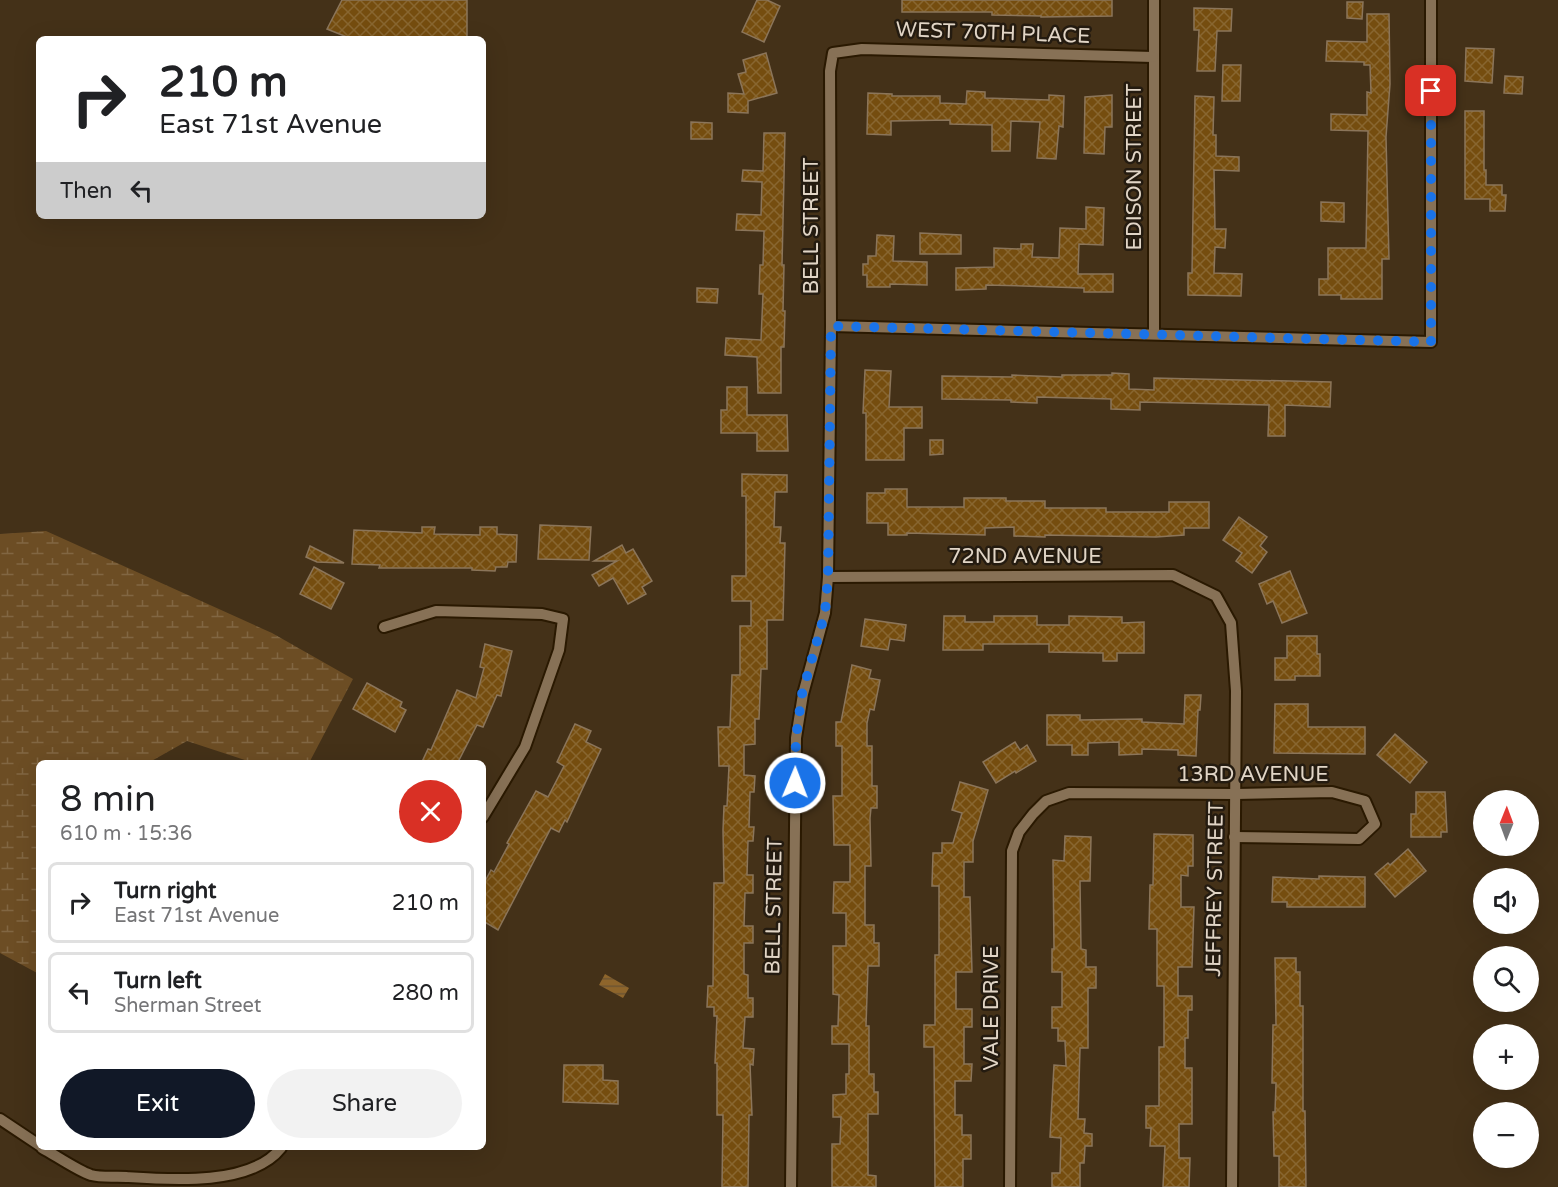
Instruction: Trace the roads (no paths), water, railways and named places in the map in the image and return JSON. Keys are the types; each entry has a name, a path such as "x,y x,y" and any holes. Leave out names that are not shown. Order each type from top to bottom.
{"street":[{"name":"EDISON STREET","path":"1154,0 1154,334"},
{"path":"831,326 1431,342 1431,0"},
{"name":"WEST 70TH PLACE","path":"833,53 862,49 1153,57"},
{"name":"BELL STREET","path":"791,1187 796,738 802,694 825,613 828,577 831,326 830,71 833,53"},
{"name":"72ND AVENUE","path":"828,577 1173,574 1216,596"},
{"name":"JEFFREY STREET","path":"1216,596 1231,623 1236,690 1232,1187"},
{"path":"384,627 436,611 542,614 563,619 559,650 525,747 486,812"},
{"name":"13RD AVENUE","path":"1019,832 1046,801 1069,793 1332,792 1365,801 1375,824 1359,839 1234,837"},
{"name":"VALE DRIVE","path":"1010,1187 1012,851 1019,832"},
{"path":"0,1119 36,1143"},
{"path":"48,1150 90,1175 154,1183 201,1179 251,1169 278,1150"}]}
